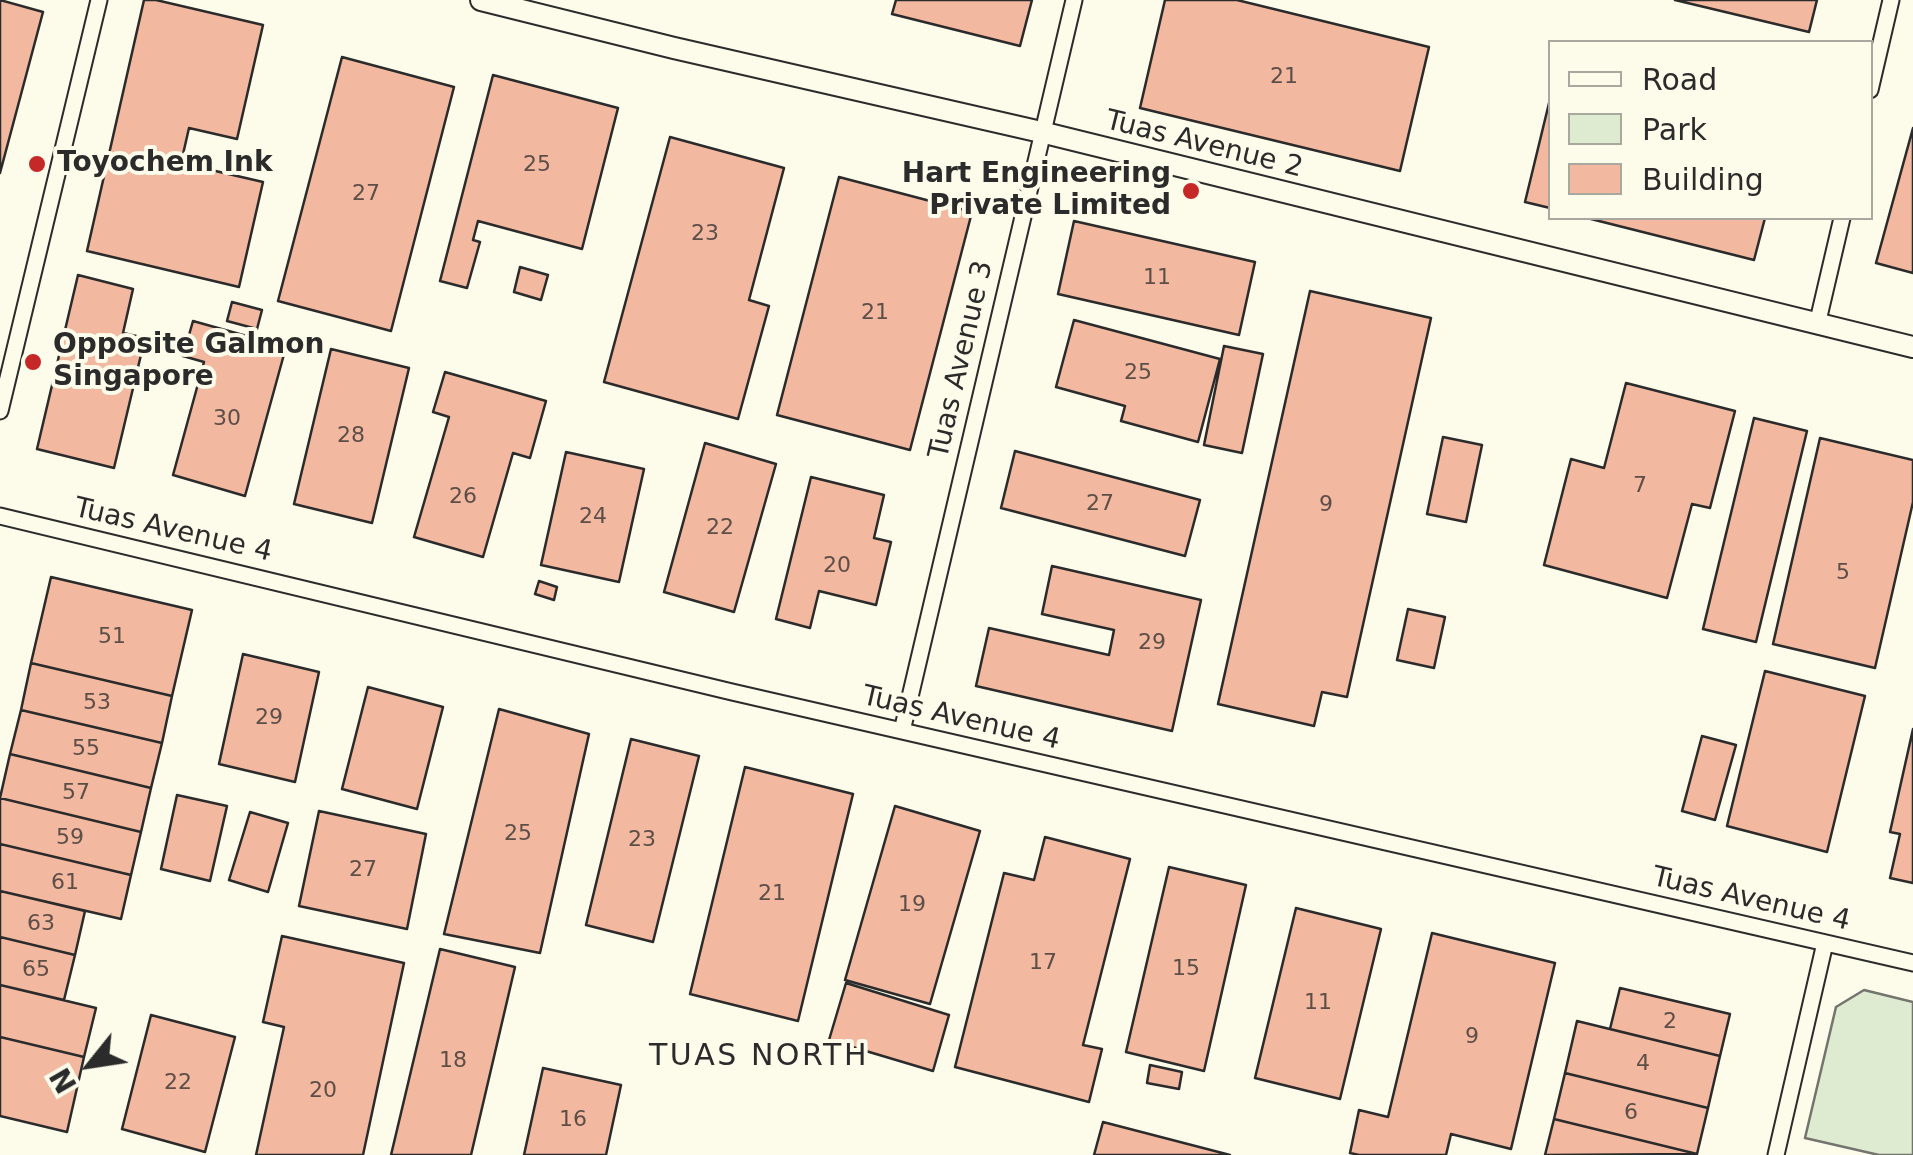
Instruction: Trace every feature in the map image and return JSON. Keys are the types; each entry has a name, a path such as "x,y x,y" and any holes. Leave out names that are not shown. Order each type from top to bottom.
{"street":[{"path":"0,411 99,0"},
{"name":"Tuas Avenue 2","path":"481,0 1041,132 1913,347"},
{"name":"Tuas Avenue 3","path":"902,731 1074,0"},
{"path":"1873,77 1891,0"},
{"path":"1817,325 1842,220"},
{"name":"Tuas Avenue 4","path":"0,516 902,731 1913,963"},
{"path":"1776,1155 1825,943"}],"green space":[{"path":"1864,990 1913,1002 1913,1155 1879,1155 1805,1138 1836,1007"}],"building":[{"path":"0,0 43,12 0,173"},
{"path":"144,0 263,25 237,139 189,128 181,163 263,182 239,287 87,251"},
{"path":"896,0 1032,0 1020,46 892,14"},
{"path":"1165,0 1237,0 1429,47 1400,171 1140,108"},
{"path":"1675,0 1817,0 1809,32"},
{"path":"342,57 454,87 391,331 278,301"},
{"path":"493,75 618,108 582,249 478,221 473,240 480,242 467,288 440,281"},
{"path":"1548,107 1548,208 1525,202"},
{"path":"1913,128 1913,273 1876,263"},
{"path":"670,137 784,168 749,300 769,306 738,419 604,382"},
{"path":"839,177 972,212 910,450 777,415"},
{"path":"1595,220 1764,220 1754,260"},
{"path":"1074,221 1255,262 1239,335 1058,294"},
{"path":"520,267 548,275 541,300 514,292"},
{"path":"78,275 133,289 123,333 145,338 114,468 37,449"},
{"path":"1310,291 1431,318 1347,697 1322,692 1314,726 1218,704"},
{"path":"232,302 262,310 257,329 227,321"},
{"path":"1074,320 1220,359 1198,442 1121,421 1125,406 1056,387"},
{"path":"193,321 286,347 245,496 173,475 204,362 183,356"},
{"path":"1224,346 1263,354 1242,453 1204,445"},
{"path":"331,349 409,368 372,523 294,504"},
{"path":"445,372 546,401 530,458 513,453 483,557 414,537 449,417 433,412"},
{"path":"1626,383 1735,411 1710,508 1692,504 1667,598 1544,565 1571,459 1604,468"},
{"path":"1754,418 1807,431 1756,642 1703,629"},
{"path":"1443,437 1482,445 1466,522 1427,514"},
{"path":"1820,438 1913,460 1913,502 1875,668 1773,644"},
{"path":"705,443 776,464 734,612 664,592"},
{"path":"1015,451 1200,500 1185,556 1001,508"},
{"path":"566,452 644,469 619,582 541,565"},
{"path":"811,477 884,495 874,538 891,542 876,605 819,591 810,628 776,619"},
{"path":"1052,566 1201,600 1172,731 976,686 989,628 1109,655 1114,630 1042,614"},
{"path":"51,577 192,610 172,696 31,663"},
{"path":"539,581 557,587 554,600 535,594"},
{"path":"1408,609 1445,617 1434,668 1397,660"},
{"path":"243,654 319,672 295,782 219,764"},
{"path":"31,663 172,696 162,743 21,710"},
{"path":"1765,671 1865,696 1827,852 1727,826"},
{"path":"368,687 443,707 417,809 342,789"},
{"path":"499,709 589,734 540,953 444,934"},
{"path":"21,710 162,743 151,788 10,754"},
{"path":"1913,729 1913,883 1890,878 1900,834 1890,832"},
{"path":"1702,736 1736,745 1715,820 1682,811"},
{"path":"631,739 699,756 653,942 586,925"},
{"path":"10,754 151,788 141,832 0,798"},
{"path":"745,767 853,794 798,1021 690,994"},
{"path":"177,795 227,806 210,881 161,869"},
{"path":"0,798 141,832 131,875 0,844"},
{"path":"895,806 980,831 930,1004 845,980"},
{"path":"319,811 426,834 407,929 299,906"},
{"path":"250,812 288,823 268,892 229,880"},
{"path":"1045,837 1130,859 1083,1045 1102,1049 1089,1102 955,1067 1004,873 1034,880"},
{"path":"0,844 131,875 121,919 0,891"},
{"path":"1169,867 1246,885 1204,1071 1126,1052"},
{"path":"0,891 85,911 75,955 0,937"},
{"path":"1296,908 1381,929 1340,1099 1255,1078"},
{"path":"1432,933 1555,963 1511,1149 1451,1134 1446,1155 1350,1153 1359,1110 1388,1117"},
{"path":"282,936 404,963 363,1155 256,1155 284,1027 263,1022"},
{"path":"0,937 75,955 64,1000 0,985"},
{"path":"440,949 515,967 471,1155 391,1155"},
{"path":"846,983 949,1015 933,1071 829,1040"},
{"path":"0,985 96,1008 84,1057 0,1037"},
{"path":"1620,988 1730,1014 1720,1056 1610,1029"},
{"path":"151,1015 235,1037 205,1152 122,1129"},
{"path":"1577,1021 1720,1056 1708,1108 1565,1073"},
{"path":"0,1037 84,1057 67,1132 0,1116"},
{"path":"1150,1065 1182,1072 1179,1089 1147,1083"},
{"path":"543,1068 621,1085 606,1155 524,1155"},
{"path":"1565,1073 1708,1108 1697,1154 1554,1119"},
{"path":"1554,1119 1697,1154 1545,1155"},
{"path":"1103,1122 1230,1155 1094,1155"}],"place":[{"name":"Toyochem Ink","path":"37,164"},
{"name":"Hart Engineering Private Limited","path":"1191,191"},
{"name":"Opposite Galmon Singapore","path":"33,362"}],"district":[{"name":"TUAS NORTH","path":"759,1057"}]}
